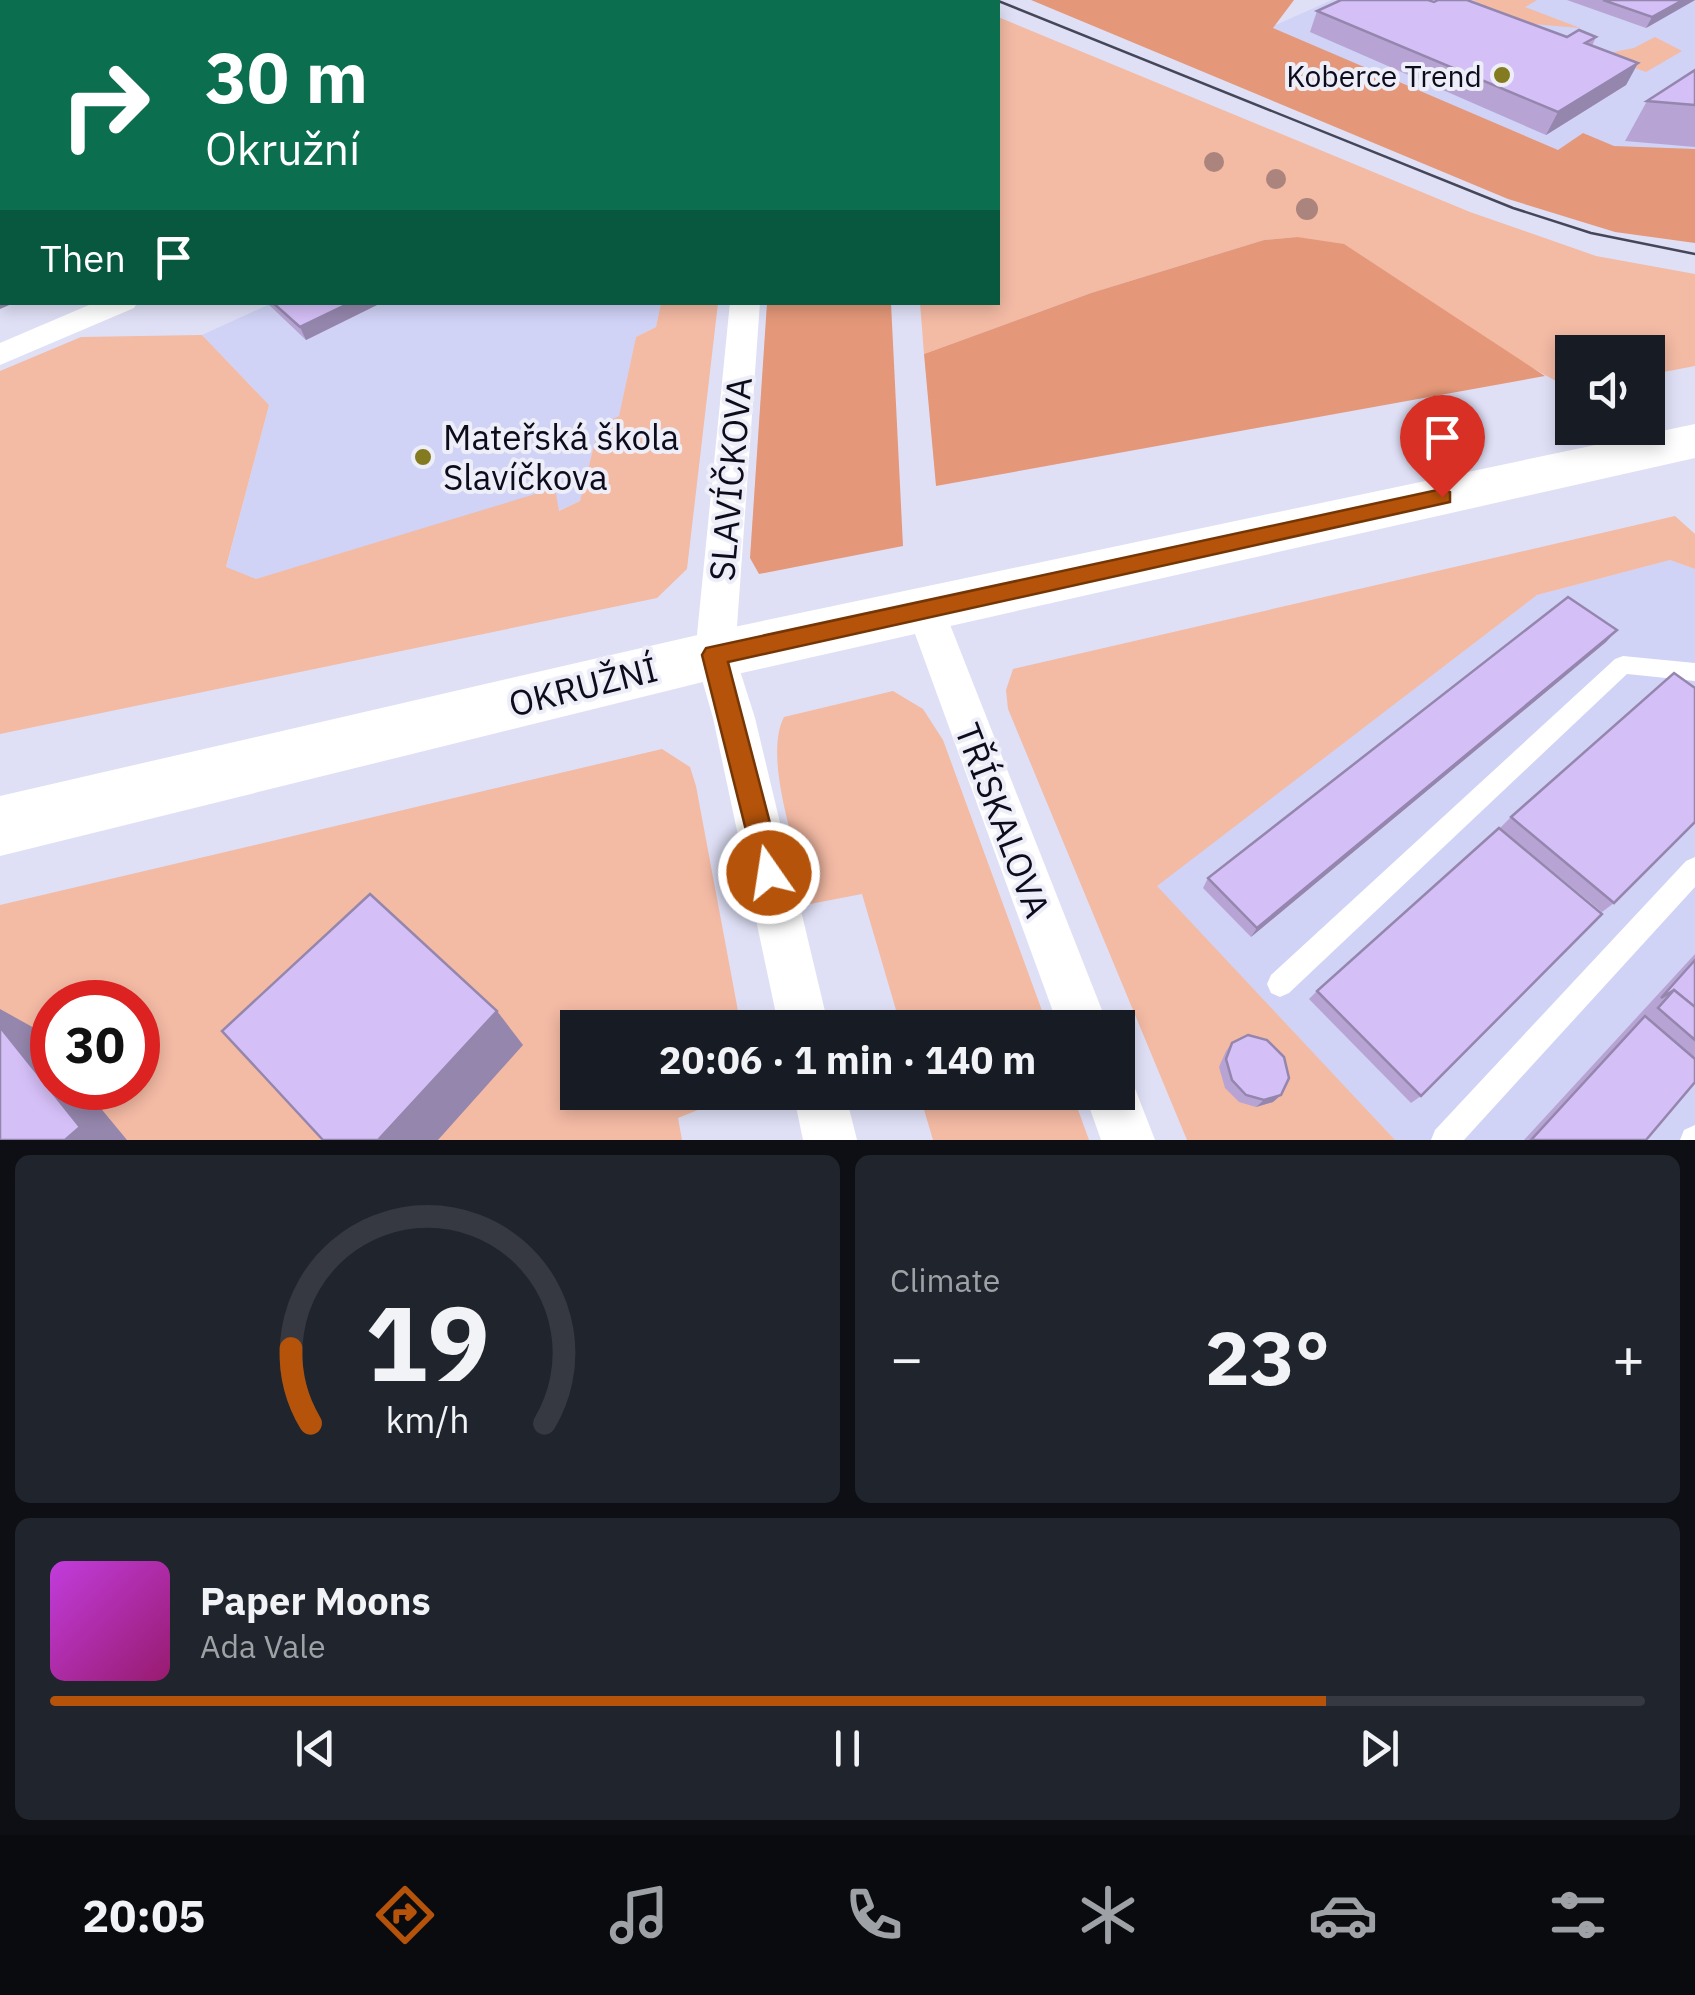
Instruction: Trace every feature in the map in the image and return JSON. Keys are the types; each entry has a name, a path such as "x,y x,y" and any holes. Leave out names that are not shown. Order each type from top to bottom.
{"street":[{"path":"0,354 116,305"},
{"name":"SLAVÍČKOVA","path":"714,655 745,305"},
{"name":"OKRUŽNÍ","path":"0,826 714,655 926,612 1695,440"},
{"name":"TŘÍSKALOVA","path":"926,612 1077,1010"},
{"path":"714,655 734,718 800,1010"},
{"path":"823,1110 830,1140"},
{"path":"1117,1110 1128,1140"}],"lane":[{"path":"1280,984 1623,665 1695,672"},
{"path":"1444,1140 1695,869"}],"shaded area":[{"path":"1031,0 1294,0 1273,28 1558,150 1583,133 1614,146 1695,149 1695,243 1615,232 1508,199"},
{"path":"1332,0 1695,0 1695,202 1511,153 1253,35"},
{"path":"1472,0 1537,0 1525,7 1580,28 1521,23"},
{"path":"1000,18 1470,212 1596,256 1695,274 1695,366 1665,372 1665,335 1555,335 1555,381 1297,237 1264,240 1091,293 924,354 920,305 1000,305"},
{"path":"1655,37 1682,51 1646,72 1599,55 1634,48"},
{"path":"1297,237 1344,244 1545,376 936,486 924,354 1091,293 1264,240"},
{"name":"Mateřská škola Slavíčkova","path":"268,305 661,305 656,327 636,337 619,417 599,426 580,501 558,511 555,489 256,579 226,568 269,405 202,335"},
{"path":"661,305 718,305 687,569 657,598 0,734 0,371 81,337 202,335 269,405 226,567 256,579 555,488 559,511 580,501 599,426 619,416 636,337 656,327"},
{"path":"767,305 891,305 903,546 759,574 750,558"},
{"path":"1675,516 1695,534 1695,569 1670,560 1537,595 1157,886 1395,1140 1187,1140 1008,709 1006,690 1013,669"},
{"path":"1670,560 1695,569 1695,1140 1395,1140 1156,886 1537,595"},
{"path":"893,691 923,709 943,740 1042,1010 896,1010 862,894 810,904 780,782 778,735 784,717"},
{"path":"662,749 690,767 738,1010 560,1010 560,1110 698,1110 678,1118 682,1140 0,1140 0,905"},
{"path":"924,1110 1078,1110 1089,1140 933,1140"}],"building":[{"path":"1341,0 1467,0 1567,37 1579,30 1596,37 1585,43 1638,63 1558,112 1317,11"},
{"path":"1603,0 1683,0 1652,17"},
{"path":"1695,70 1695,105 1647,101"},
{"path":"275,305 346,305 300,327"},
{"path":"1568,597 1617,630 1257,928 1208,878"},
{"path":"1674,673 1695,688 1695,822 1614,903 1511,817"},
{"path":"1499,828 1602,914 1421,1096 1317,991"},
{"path":"370,894 497,1011 378,1140 323,1140 222,1031"},
{"path":"1695,960 1695,1007 1674,990 1661,998"},
{"path":"1674,990 1695,1007 1695,1040 1658,1008"},
{"path":"1645,1016 1695,1059 1695,1082 1646,1140 1531,1140"},
{"path":"0,1027 30,1064 30,1110 66,1110 80,1127 65,1140 0,1140"},
{"path":"1248,1035 1267,1040 1284,1057 1289,1078 1281,1095 1264,1100 1246,1095 1232,1080 1226,1059 1232,1043"}],"tram line":[{"path":"1000,2 1513,208 1591,233 1695,254"}],"place":[{"name":"Koberce Trend","path":"1502,75"},
{"name":"Mateřská škola Slavíčkova","path":"423,457"}],"route":[{"path":"769,873 734,718 714,655 1442,497"}]}
